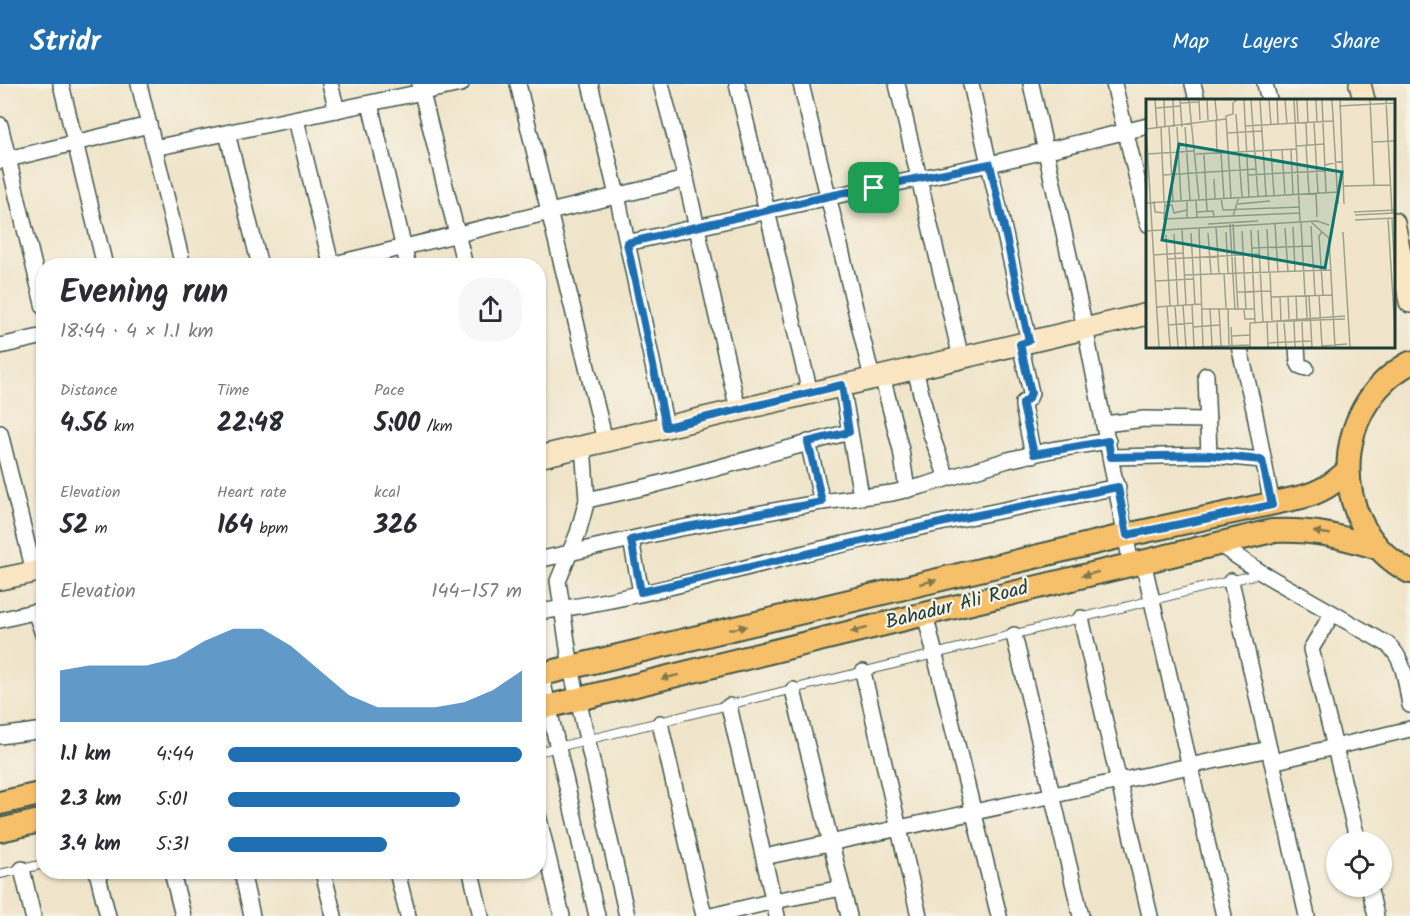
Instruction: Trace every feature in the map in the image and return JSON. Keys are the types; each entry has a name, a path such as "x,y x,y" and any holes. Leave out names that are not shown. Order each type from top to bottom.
{"main road":[{"path":"1410,363 1381,385 1362,410 1351,440 1347,471 1353,504 1364,527 1378,548 1410,572"},
{"name":"Bahadur Ali Road","path":"546,674 1127,535 1272,505 1319,492 1334,484 1347,471"},
{"name":"Bahadur Ali Road","path":"546,708 1272,531 1297,530 1336,535 1378,548"},
{"path":"0,803 36,795"},
{"path":"0,830 36,822"}],"street":[{"path":"60,84 103,258"},
{"path":"140,84 181,258"},
{"path":"330,84 336,110"},
{"path":"154,148 370,104 421,88 461,84"},
{"path":"518,84 605,441"},
{"path":"590,84 617,195 666,427"},
{"path":"661,84 686,179 738,410"},
{"path":"737,84 810,393"},
{"path":"801,84 877,377 901,450 907,489"},
{"path":"897,84 961,358"},
{"path":"971,84 990,164 1025,343 1031,393 1023,406 1034,454"},
{"path":"1031,84 1085,328 1127,535 1152,601 1224,916"},
{"path":"1114,84 1146,216"},
{"path":"1193,84 1197,99"},
{"path":"1360,84 1364,99"},
{"path":"421,88 463,258"},
{"path":"370,104 406,258"},
{"path":"296,119 326,258"},
{"path":"4,160 149,124"},
{"path":"0,125 4,160 36,278"},
{"path":"627,243 829,196 990,164 1146,127"},
{"path":"227,133 258,258"},
{"path":"357,258 686,179"},
{"path":"1395,234 1397,255 1410,302"},
{"path":"546,455 1146,314"},
{"path":"0,346 36,338"},
{"path":"1239,348 1254,409 1272,505"},
{"path":"1297,348 1298,362 1300,366 1306,368"},
{"path":"915,369 931,434 947,478"},
{"path":"1206,375 1209,455"},
{"path":"842,385 861,496"},
{"path":"1105,424 1144,419 1208,420"},
{"path":"587,500 650,486 849,432"},
{"path":"0,433 36,560"},
{"path":"546,558 676,529 907,489 1034,454 1108,441"},
{"path":"808,442 822,502"},
{"path":"583,446 587,500 578,533 558,581 571,668 627,916"},
{"path":"1111,457 1209,455 1262,460"},
{"path":"546,611 641,592 958,519 1118,487"},
{"path":"631,540 641,592"},
{"path":"1216,543 1262,573 1396,651 1402,666 1410,705"},
{"path":"0,579 36,572"},
{"path":"1231,581 1307,916"},
{"path":"0,620 33,612 36,614"},
{"path":"924,614 999,916"},
{"path":"1332,614 1311,649 1355,831"},
{"path":"1081,618 1150,916"},
{"path":"1014,635 1081,916"},
{"path":"863,672 919,916"},
{"path":"793,690 849,916"},
{"path":"729,706 776,909"},
{"path":"546,714 558,747 597,916"},
{"path":"660,723 704,916"},
{"path":"764,857 1190,766 1335,747 1410,729"},
{"path":"0,736 36,731"},
{"path":"546,849 562,916"},
{"path":"22,869 33,916"},
{"path":"99,879 108,916"},
{"path":"174,879 183,916"},
{"path":"244,879 252,916"},
{"path":"325,879 334,916"},
{"path":"399,879 408,916"},
{"path":"473,879 481,916"},
{"path":"711,916 776,909 842,888"},
{"path":"1372,897 1376,916"}],"lane":[{"path":"546,750 1262,573"},
{"path":"0,874 36,866"}],"route":[{"path":"990,164 1029,341 1020,344 1031,393 1023,406 1034,454 1108,441 1111,457 1209,455 1262,460 1272,505 1127,535 1118,487 958,519 641,592 631,540 676,529 822,502 808,442 849,432 842,385 666,427 627,243 829,196 874,188 990,164"}]}
